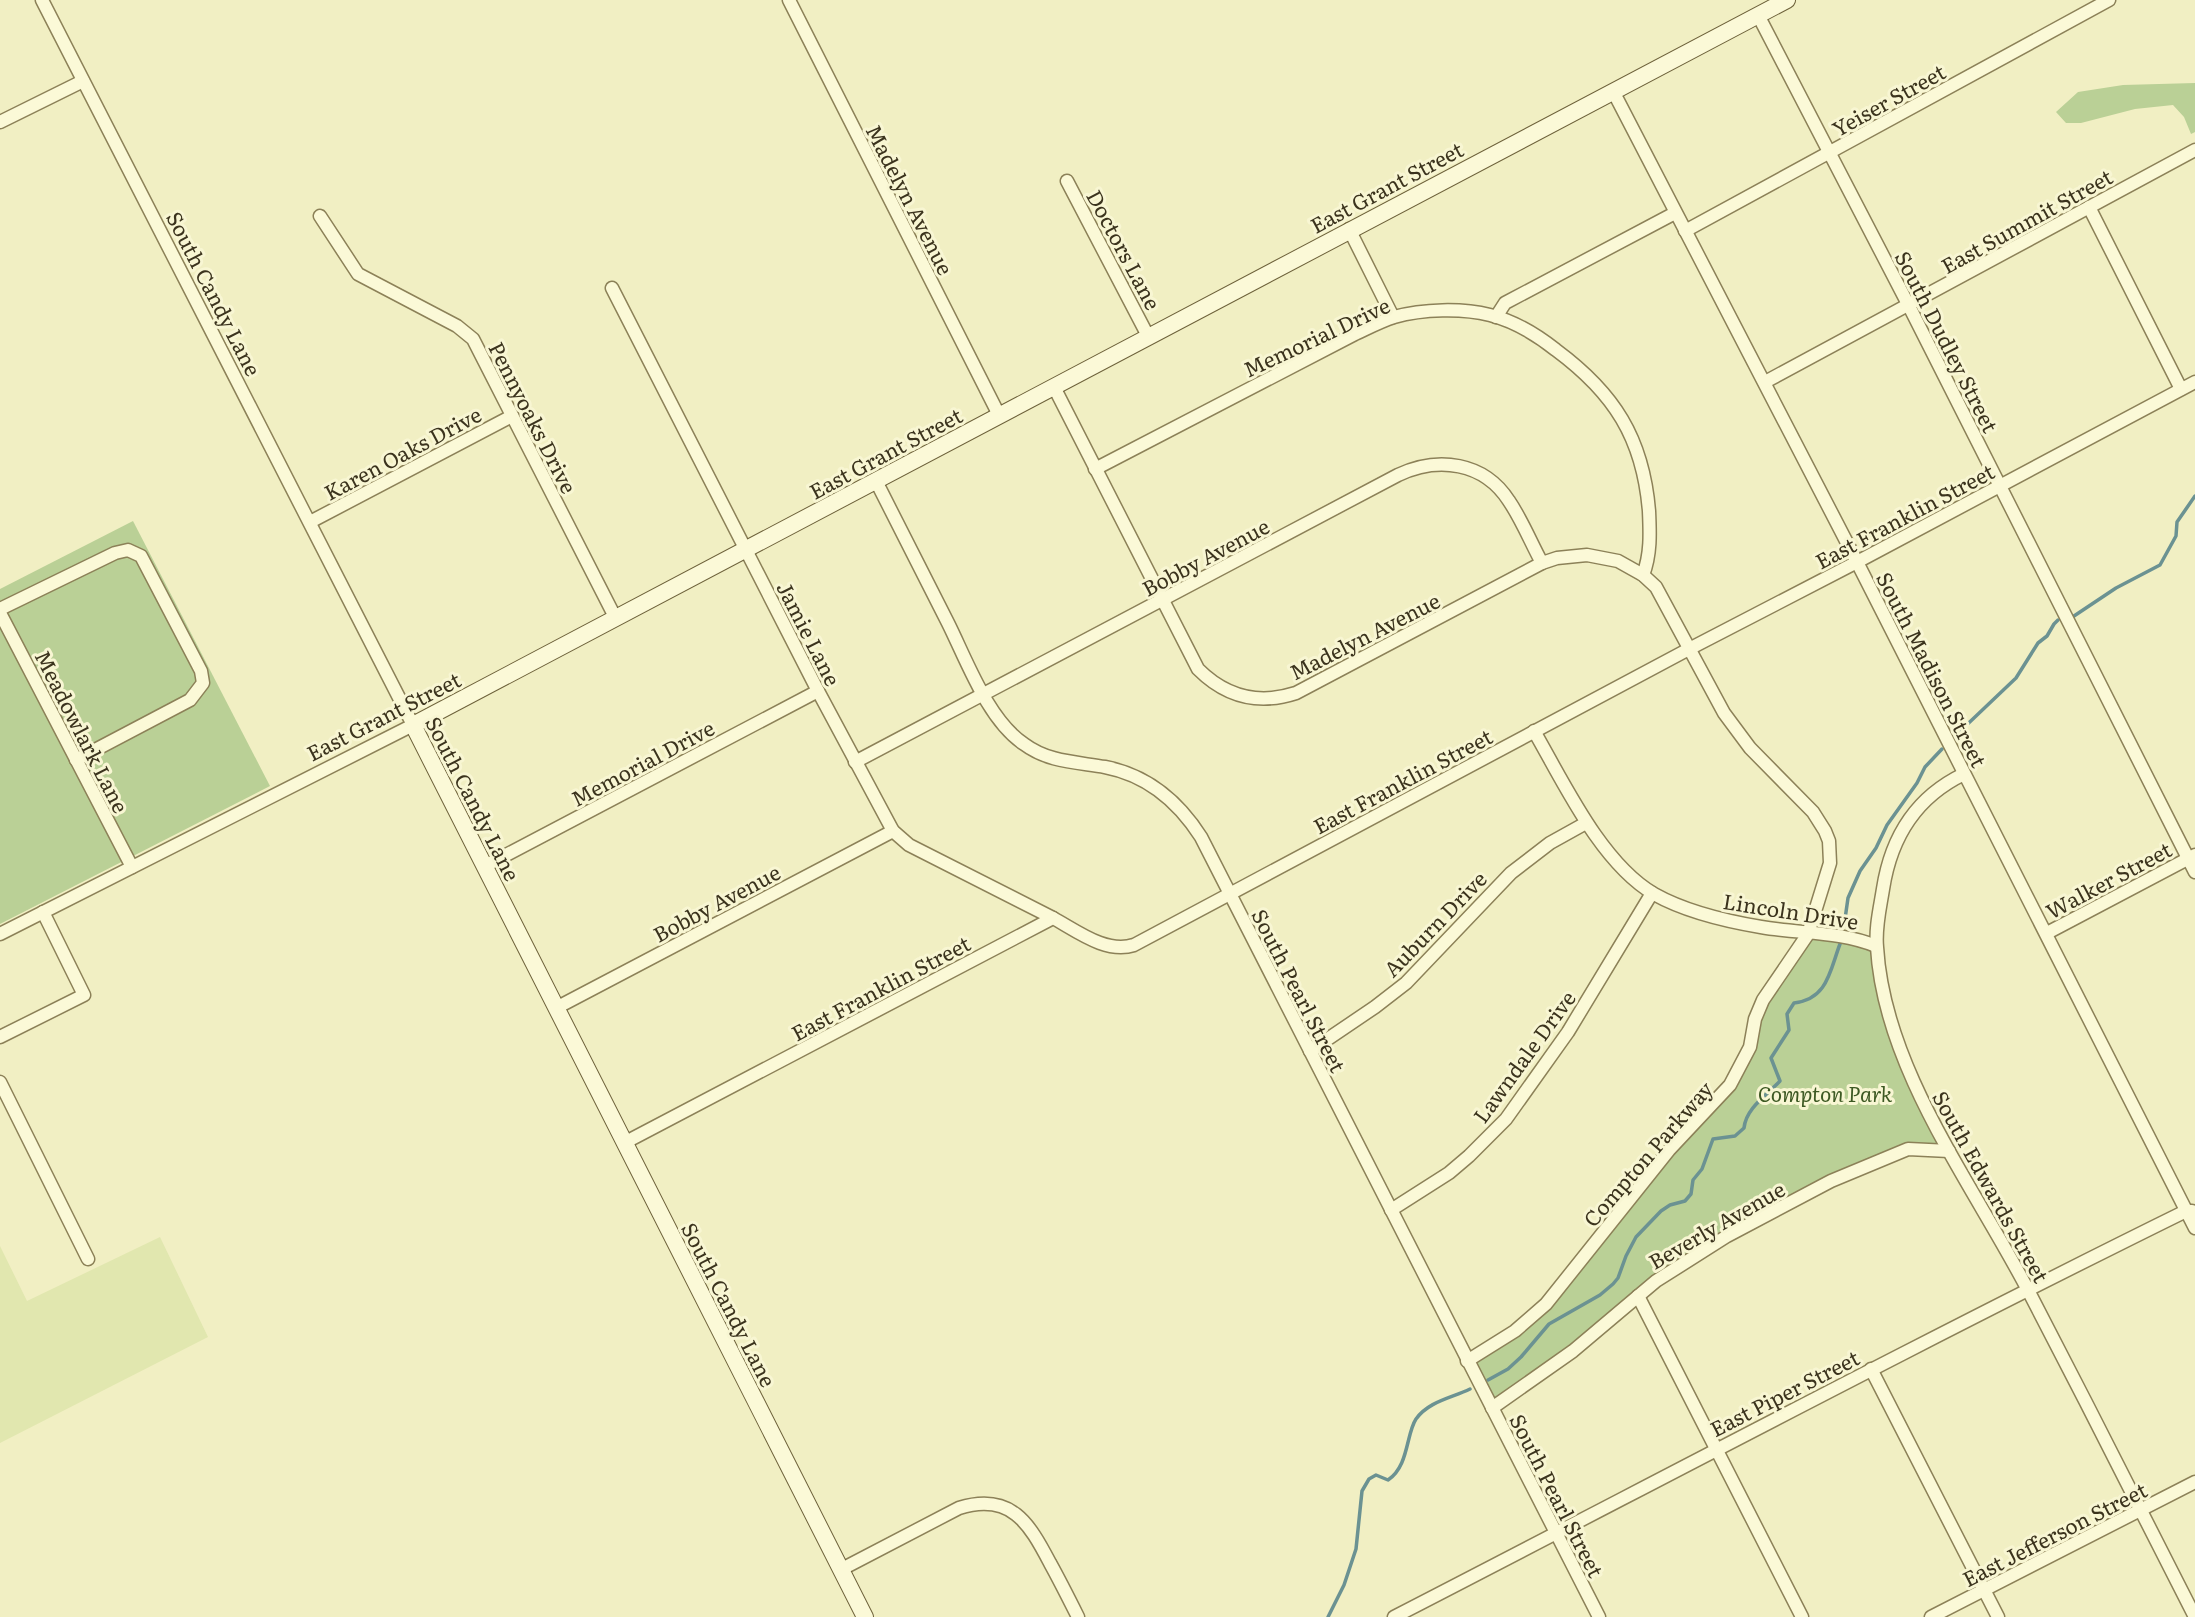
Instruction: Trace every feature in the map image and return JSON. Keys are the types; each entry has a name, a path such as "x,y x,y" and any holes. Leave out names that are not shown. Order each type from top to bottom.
{"main road":[{"name":"East Grant Street","path":"413,724 1787,0"},
{"name":"South Candy Lane","path":"413,724 865,1617"}],"street":[{"name":"South Candy Lane","path":"43,0 413,724"},
{"name":"Madelyn Avenue","path":"789,0 999,415"},
{"name":"Yeiser Street","path":"1685,231 2109,0"},
{"name":"South Dudley Street","path":"1758,15 2192,857 2195,872"},
{"path":"0,122 83,81"},
{"name":"South Madison Street","path":"1613,91 2191,1211 2195,1228"},
{"name":"East Summit Street","path":"1765,382 2195,150"},
{"name":"Doctors Lane","path":"1067,181 1148,336"},
{"path":"2089,207 2181,388"},
{"path":"1496,317 1505,303 1675,213"},
{"name":"Pennyoaks Drive","path":"320,216 358,274 457,326 473,339 615,617"},
{"path":"1349,229 1394,317"},
{"name":"Jamie Lane","path":"612,288 818,691 893,831 909,845 1053,918"},
{"name":"Memorial Drive","path":"1095,469 1355,334 1394,317 1446,312 1496,317 1530,332 1581,368 1602,390 1622,420 1638,456 1648,499 1649,554 1643,575"},
{"name":"East Franklin Street","path":"624,1143 1053,918 1104,944 1122,948 1134,946 1229,893 2195,382"},
{"name":"Madelyn Avenue","path":"1054,387 1198,669 1230,693 1270,699 1296,693 1542,564 1557,558 1587,555 1618,561 1643,575 1656,587 1689,649"},
{"name":"Karen Oaks Drive","path":"310,522 512,416"},
{"name":"Bobby Avenue","path":"855,762 1398,475 1425,465 1453,464 1479,473 1502,490 1542,564"},
{"name":"South Pearl Street","path":"876,481 984,694 1004,725 1034,751 1067,762 1116,769 1140,779 1161,791 1193,824 1599,1617"},
{"path":"0,611 115,553 128,550 141,556 201,671 202,683 190,700 76,760"},
{"name":"Meadowlark Lane","path":"0,611 132,867"},
{"path":"1689,649 1736,731 1813,813 1825,831 1829,841 1830,863 1808,934"},
{"name":"Memorial Drive","path":"485,866 818,691"},
{"name":"East Grant Street","path":"0,934 413,724"},
{"name":"Lincoln Drive","path":"1534,732 1587,823 1611,855 1652,893 1706,915 1739,923 1808,934 1845,935 1877,946"},
{"name":"South Edwards Street","path":"1964,774 1931,795 1912,813 1899,835 1886,869 1877,946 1890,1019 1910,1073 1949,1151 2027,1289 2195,1617"},
{"name":"Auburn Drive","path":"1310,1051 1406,983 1511,873 1550,843 1587,823"},
{"name":"Bobby Avenue","path":"556,1008 893,831"},
{"name":"Walker Street","path":"2047,933 2192,857"},
{"name":"Lawndale Drive","path":"1391,1210 1449,1172 1506,1119 1568,1032 1652,893"},
{"path":"0,1037 83,995 43,912"},
{"name":"Compton Parkway","path":"1467,1361 1516,1331 1546,1304 1669,1150 1730,1085 1747,1054 1763,1000 1808,934"},
{"path":"0,1082 88,1259"},
{"name":"Beverly Avenue","path":"1492,1408 1573,1352 1638,1296 1696,1254 1831,1181 1908,1149 1949,1151"},
{"name":"East Piper Street","path":"1401,1616 1716,1448 2027,1289 2191,1211"},
{"path":"1638,1296 1802,1617"},
{"path":"1871,1369 1998,1617"},
{"name":"East Jefferson Street","path":"1931,1617 2195,1482"},
{"path":"841,1570 959,1508 975,1504 992,1505 1015,1513 1033,1530 1078,1617"}],"green space":[{"path":"2195,83 2195,132 2191,134 2184,117 2173,105 2135,109 2081,123 2066,123 2056,112 2078,92 2123,85"},
{"path":"133,521 270,786 0,924 0,589"},
{"name":"Compton Park","path":"1808,934 1876,946 1891,1020 1949,1151 1908,1149 1727,1236 1492,1408 1467,1361 1515,1331 1730,1085 1755,1019"},
{"path":"160,1237 208,1337 0,1443 0,1246 27,1301"}],"waterway":[{"path":"2071,618 2116,588 2160,565 2176,536 2177,522 2195,496"},
{"path":"1955,736 2016,678 2038,643 2047,636 2058,620"},
{"path":"1844,926 1848,898 1860,871 1925,767 1942,749"},
{"path":"1488,1380 1508,1369 1549,1324 1600,1295 1613,1284 1636,1237 1661,1211 1685,1201 1691,1194 1693,1180 1702,1169 1713,1139 1735,1136 1744,1128 1753,1108 1780,1081 1771,1058 1789,1030 1787,1014 1794,1003 1814,996 1821,989 1840,944"},
{"path":"1328,1617 1344,1585 1356,1549 1362,1491 1369,1479 1376,1475 1388,1480 1395,1474 1403,1459 1413,1425 1421,1413 1434,1404 1470,1389"}]}
